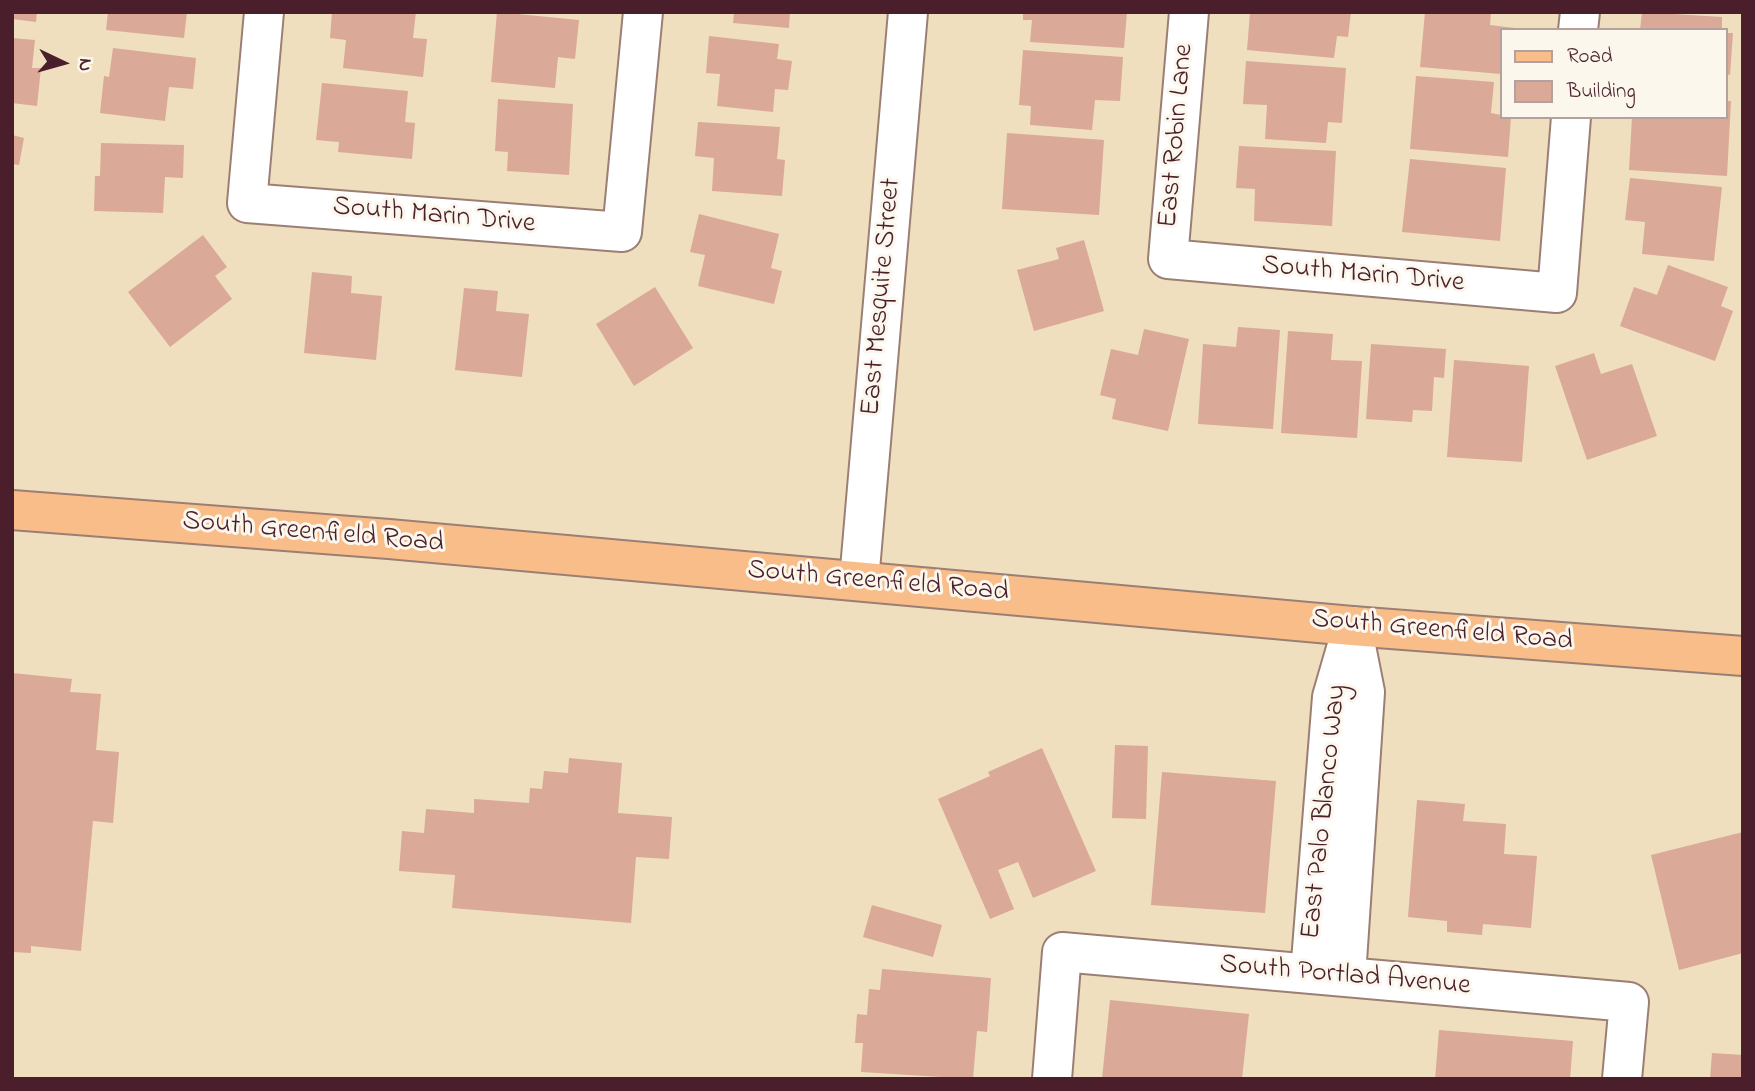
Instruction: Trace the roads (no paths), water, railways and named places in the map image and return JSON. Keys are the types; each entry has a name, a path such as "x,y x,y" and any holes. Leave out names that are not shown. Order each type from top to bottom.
{"main road":[{"name":"South Greenfield Road","path":"12,510 859,581 1352,626 1743,656"}],"street":[{"name":"South Marin Drive","path":"264,12 247,202 622,232 643,12"},
{"name":"East Mesquite Street","path":"859,581 908,12"},
{"name":"East Robin Lane","path":"1168,259 1189,12"},
{"name":"South Marin Drive","path":"1168,259 1557,293 1571,119"},
{"name":"East Palo Blanco Way","path":"1328,975 1342,774 1364,692 1352,626"},
{"name":"South Portlad Avenue","path":"1052,1079 1062,952 1629,1002 1622,1079"}]}
